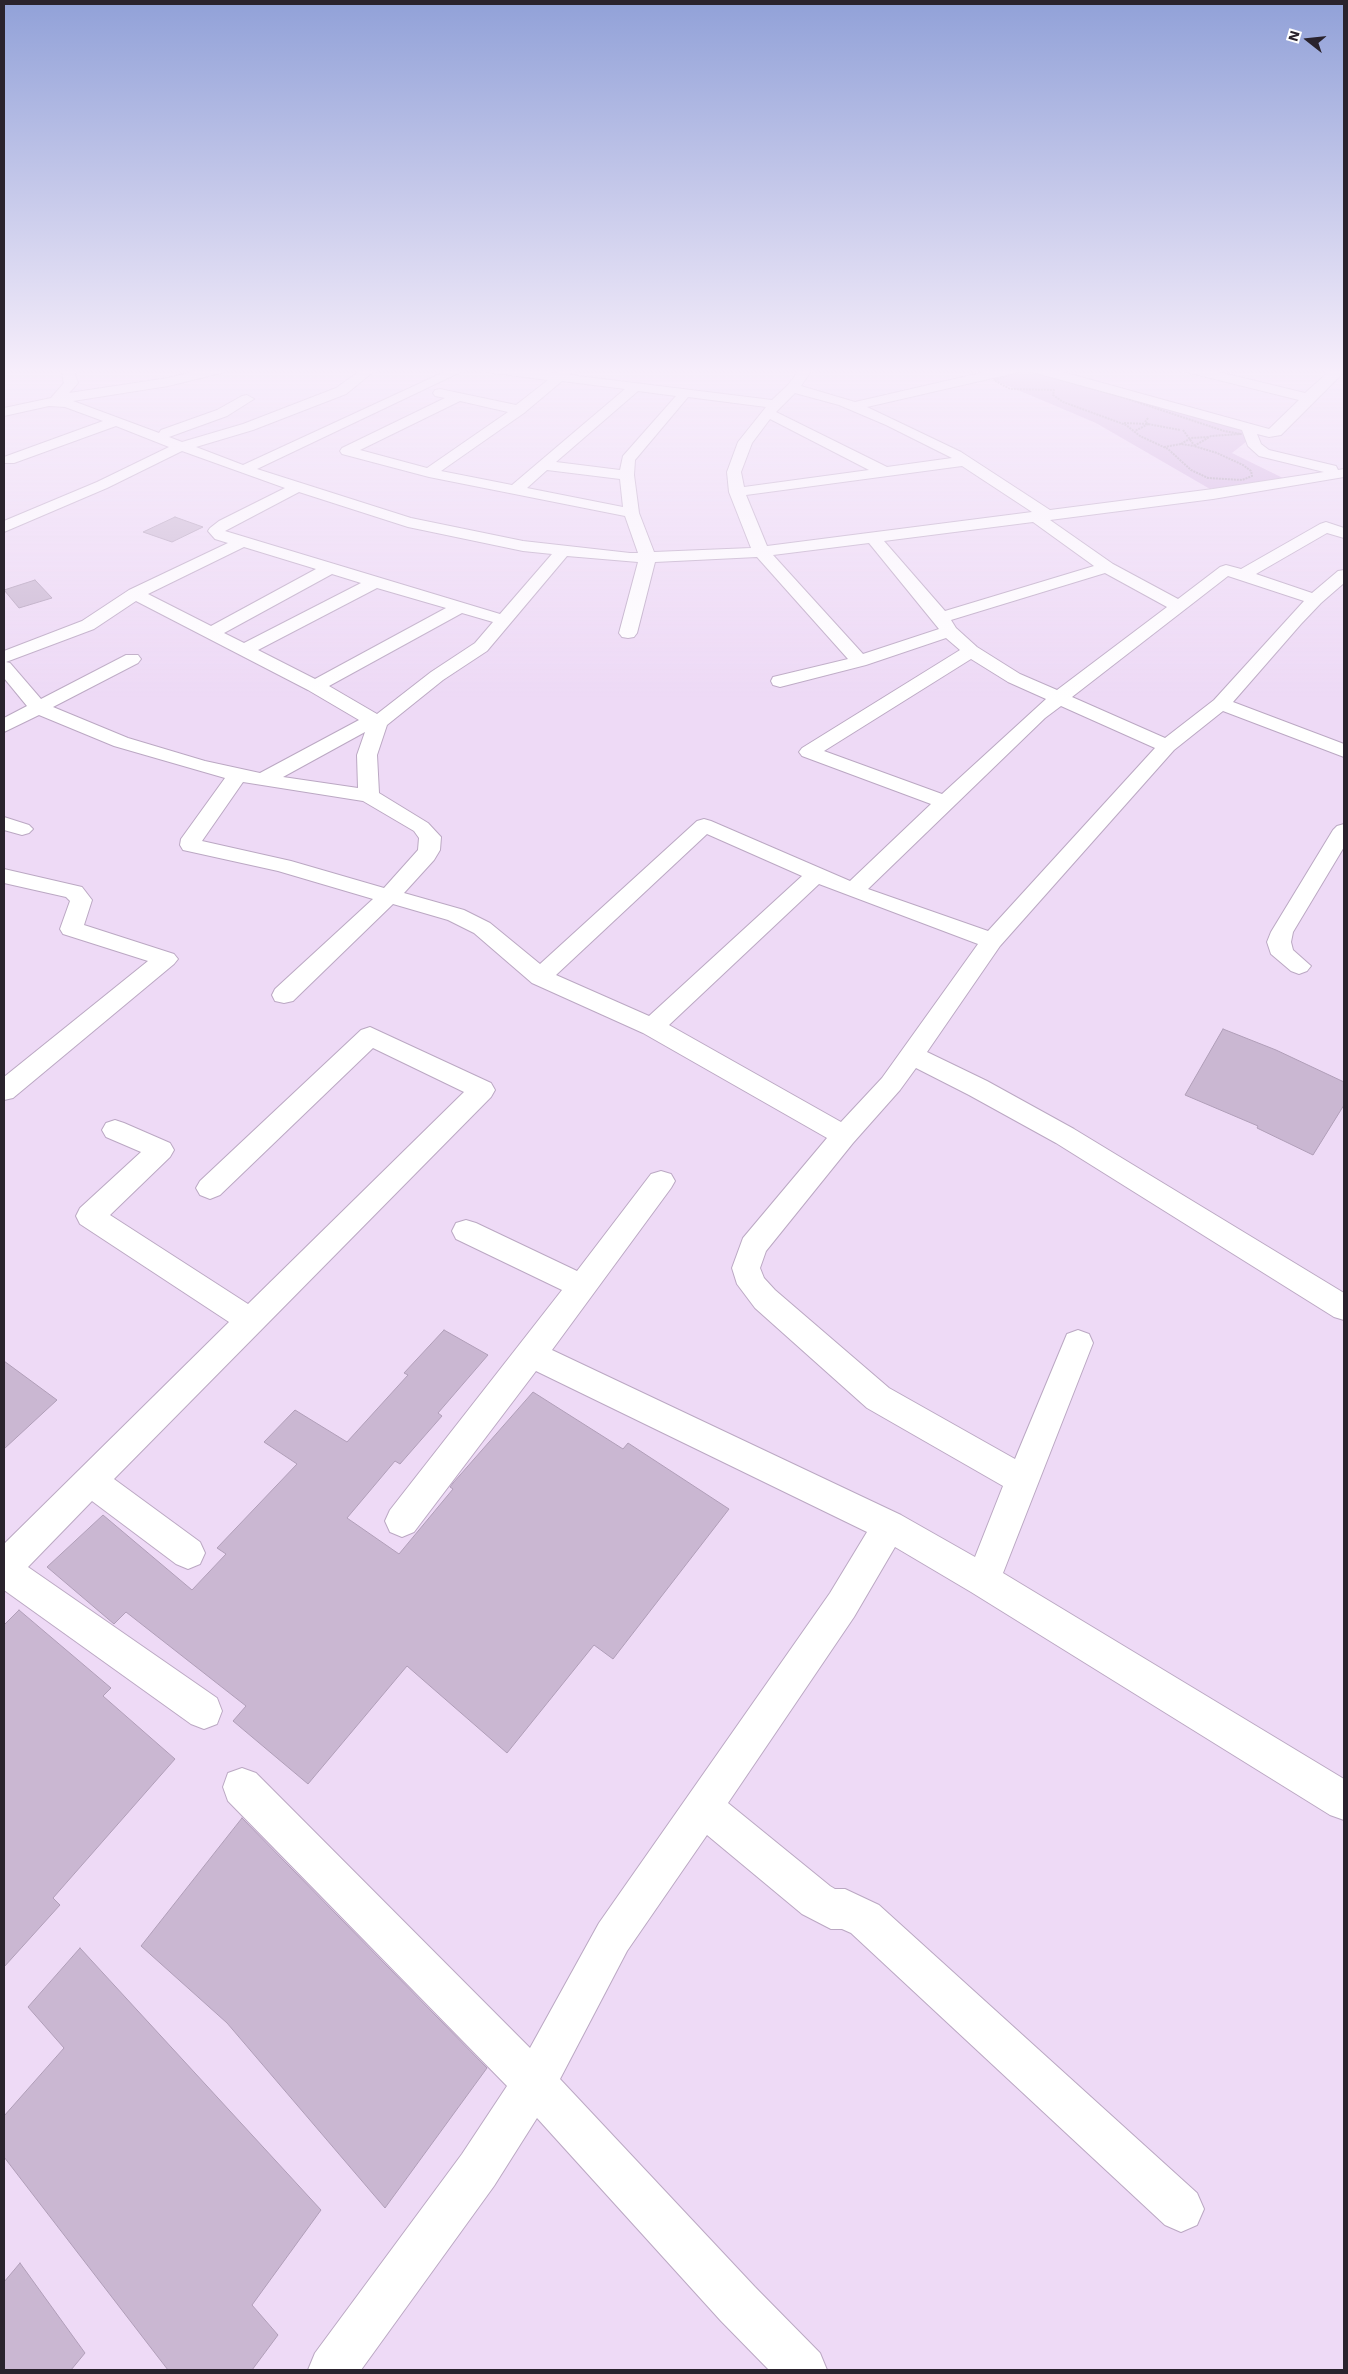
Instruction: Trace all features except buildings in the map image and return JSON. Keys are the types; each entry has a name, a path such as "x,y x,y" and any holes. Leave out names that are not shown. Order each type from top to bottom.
{"street":[{"path":"4,527 116,479"},
{"path":"272,479 408,522 523,546 630,558 761,552 1250,486 1287,479"},
{"path":"458,479 631,513"},
{"path":"515,490 528,479"},
{"path":"627,479 631,513 648,557 628,633"},
{"path":"735,479 737,492 761,552 860,661"},
{"path":"737,492 835,479"},
{"path":"990,479 1107,567 1179,606"},
{"path":"298,487 225,524 216,531 221,536 378,581 503,620"},
{"path":"1243,575 1344,515"},
{"path":"1326,527 1344,533"},
{"path":"873,538 945,624 971,651 1014,678 1058,700 1167,746"},
{"path":"4,657 88,625 135,594 243,542"},
{"path":"262,780 376,722 437,676 481,647 563,551"},
{"path":"780,681 860,661 945,624 1107,567"},
{"path":"211,633 331,568"},
{"path":"853,891 1038,714 1226,570 1315,599"},
{"path":"1022,1480 878,1398 765,1299 752,1284 746,1268 753,1246 844,1136 891,1084 913,1056 992,942 1167,746 1221,704 1315,599 1344,576"},
{"path":"244,650 378,581"},
{"path":"135,594 315,686 376,722"},
{"path":"315,686 461,607"},
{"path":"944,802 809,752 971,651"},
{"path":"4,726 132,659"},
{"path":"4,667 38,708 121,742 262,780 369,796 421,827 430,837 428,850 423,860 389,896 284,994"},
{"path":"1221,704 1297,731 1344,751"},
{"path":"369,796 367,755 376,722"},
{"path":"238,774 192,839 192,845 283,866 456,915 482,928 540,977 652,1027 844,1136"},
{"path":"540,977 704,825 814,876 992,942"},
{"path":"1299,966 1283,954 1279,942 1282,932 1344,830"},
{"path":"4,876 74,892 80,900 71,930 166,959 4,1091"},
{"path":"652,1027 814,876"},
{"path":"204,1711 4,1568 482,1090 370,1036 210,1188"},
{"path":"913,1056 1019,1110 1065,1136 1344,1307"},
{"path":"115,1130 161,1150 90,1216 250,1321"},
{"path":"402,1521 661,1181"},
{"path":"466,1231 581,1286"},
{"path":"983,1580 1078,1342"},
{"path":"531,1354 889,1526 983,1580 1344,1802"},
{"path":"91,1480 188,1553"},
{"path":"332,2370 478,2170 534,2083 613,1937 842,1606 889,1526"},
{"path":"242,1787 534,2083 738,2304 803,2370"},
{"path":"704,1807 816,1900 831,1909 845,1909 865,1919 1181,2208"}],"path":[{"path":"1221,479 1245,479"}],"shaded area":[{"path":"1192,479 1278,479 1210,489"}]}
